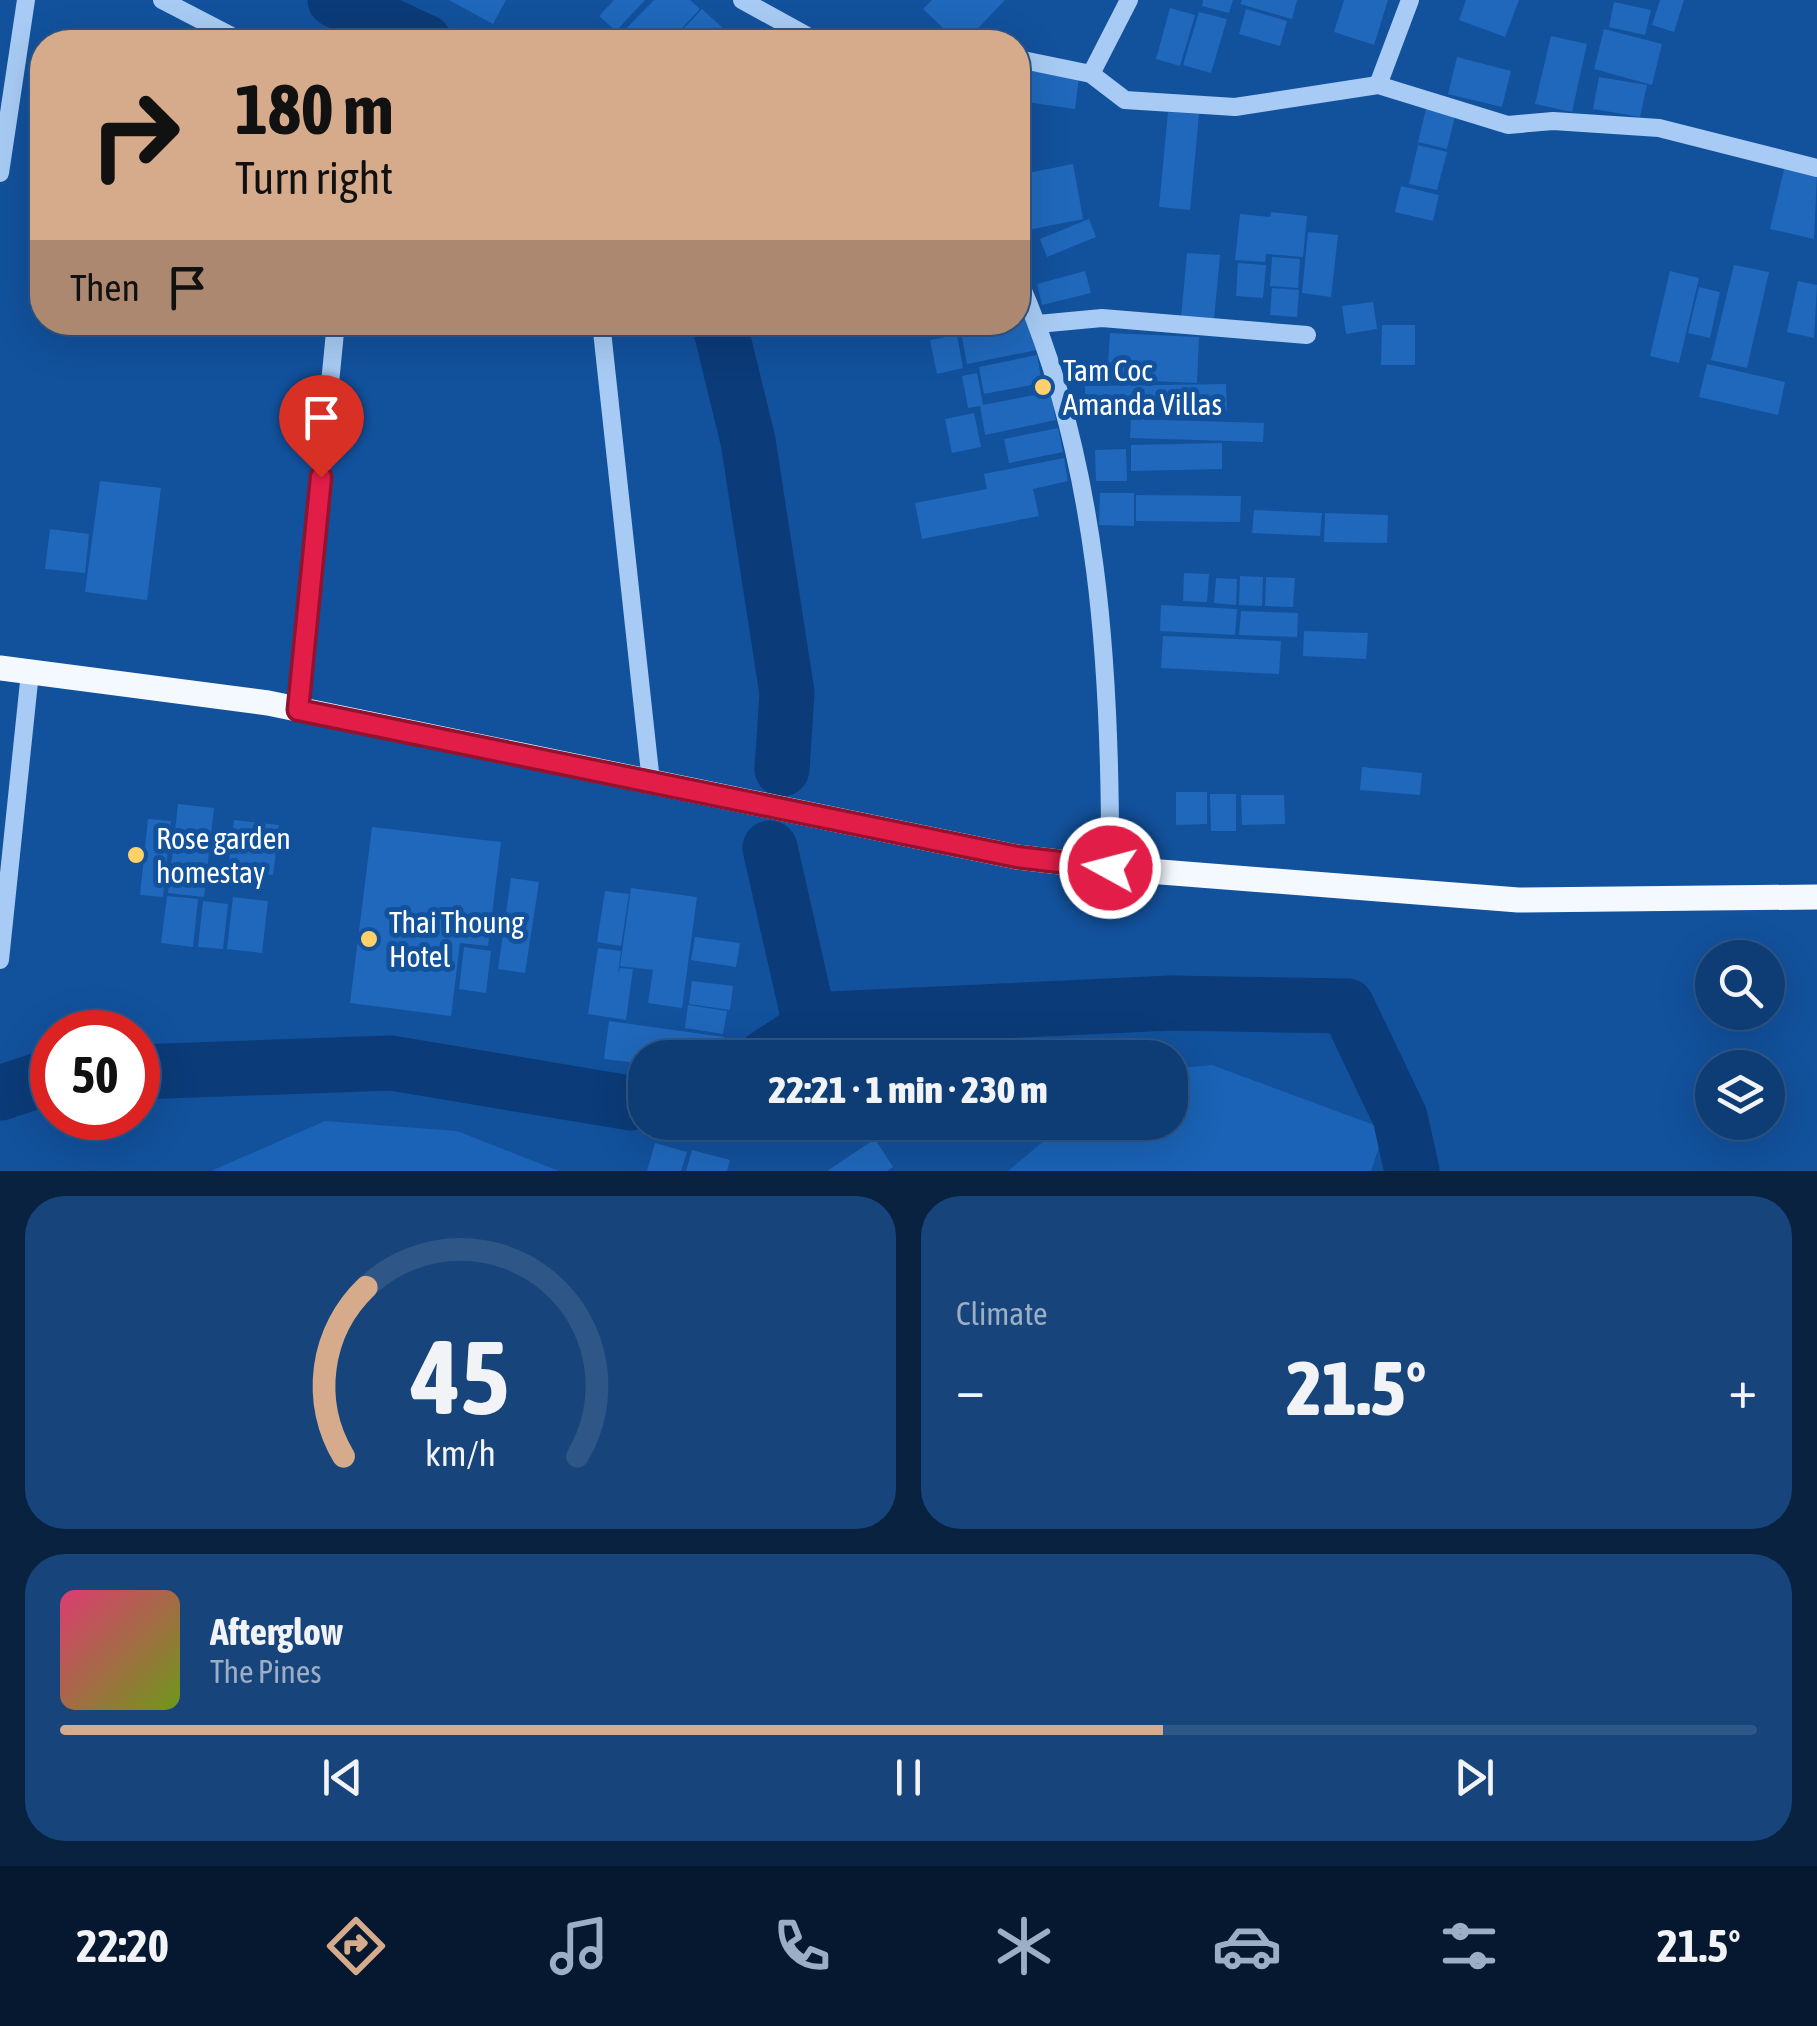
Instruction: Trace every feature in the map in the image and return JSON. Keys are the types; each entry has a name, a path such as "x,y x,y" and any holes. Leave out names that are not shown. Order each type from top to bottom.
{"main road":[{"path":"0,668 298,710 1017,857 1110,868 1518,900 1817,896"}],"street":[{"path":"0,173 26,0"},
{"path":"162,0 220,30"},
{"path":"742,0 796,30"},
{"path":"1091,74 1129,0"},
{"path":"1378,85 1410,0"},
{"path":"1030,61 1091,74 1125,100 1235,107 1378,85 1508,125 1552,121 1658,128 1817,168"},
{"path":"1030,306 1074,456 1101,622 1111,742 1110,868"},
{"path":"1038,324 1102,318 1307,335"},
{"path":"298,710 335,335"},
{"path":"602,335 651,782"},
{"path":"0,960 30,672"}],"shaded area":[{"path":"1212,1065 1385,1129 1371,1171 1008,1171 1045,1140 1188,1140 1188,1067"},
{"path":"325,1121 457,1131 559,1171 211,1171"}],"building":[{"path":"449,0 506,0 493,24"},
{"path":"614,0 645,0 617,30 599,16"},
{"path":"654,0 690,0 700,9 680,30 625,30"},
{"path":"932,0 1005,0 976,30 945,30 923,9"},
{"path":"1203,0 1233,0 1229,13 1202,6"},
{"path":"1242,0 1297,0 1292,19 1240,4"},
{"path":"1344,0 1388,0 1374,45 1334,32"},
{"path":"1466,0 1519,0 1505,37 1459,20"},
{"path":"1660,0 1684,0 1674,32 1652,25"},
{"path":"1614,2 1651,10 1645,35 1609,27"},
{"path":"1170,8 1195,15 1180,66 1156,59"},
{"path":"702,9 725,30 682,30"},
{"path":"1246,9 1287,21 1280,46 1239,34"},
{"path":"1199,12 1227,19 1211,73 1183,65"},
{"path":"1604,29 1662,44 1652,85 1594,69"},
{"path":"1551,36 1587,44 1572,112 1535,104"},
{"path":"1457,57 1511,71 1502,107 1448,94"},
{"path":"1030,71 1079,77 1075,109 1030,103"},
{"path":"1599,77 1647,85 1640,117 1593,109"},
{"path":"1427,105 1456,112 1447,149 1418,142"},
{"path":"1168,112 1199,114 1190,210 1159,207"},
{"path":"1418,145 1447,152 1437,190 1409,184"},
{"path":"1073,164 1083,219 1030,230 1030,173"},
{"path":"1785,165 1817,173 1814,239 1770,229"},
{"path":"1401,186 1439,195 1433,221 1395,212"},
{"path":"1271,212 1307,216 1303,257 1266,254 1265,262 1235,260 1240,214 1270,217"},
{"path":"1089,219 1096,237 1047,257 1040,239"},
{"path":"1308,232 1338,235 1331,297 1302,293"},
{"path":"1187,253 1220,255 1214,320 1181,317"},
{"path":"1272,257 1300,259 1298,288 1270,286"},
{"path":"1238,263 1266,265 1263,298 1236,296"},
{"path":"1734,265 1769,272 1747,368 1711,360"},
{"path":"1085,271 1091,293 1042,305 1037,284"},
{"path":"1670,271 1699,278 1679,363 1650,356"},
{"path":"1798,281 1817,285 1814,338 1787,332"},
{"path":"1699,287 1720,292 1710,338 1688,333"},
{"path":"1272,288 1299,290 1297,317 1270,315"},
{"path":"1373,302 1377,329 1346,334 1342,306"},
{"path":"1030,318 1037,350 967,364 962,335 1030,335"},
{"path":"1382,325 1415,325 1415,365 1381,365"},
{"path":"1110,333 1199,337 1197,383 1107,379"},
{"path":"957,335 963,368 937,374 930,340"},
{"path":"1037,355 1042,383 984,394 979,367"},
{"path":"1707,364 1785,382 1778,415 1699,397"},
{"path":"977,373 983,405 1050,392 1056,420 985,435 980,406 968,408 962,376"},
{"path":"1226,384 1227,411 1085,413 1085,386"},
{"path":"974,413 981,447 952,453 945,419"},
{"path":"1131,419 1264,423 1263,442 1130,438"},
{"path":"1058,428 1063,452 1009,463 1004,439"},
{"path":"1222,443 1222,469 1131,471 1131,445"},
{"path":"1126,449 1127,481 1096,481 1095,450"},
{"path":"1064,458 1068,481 1033,489 1039,516 922,539 915,503 987,489 984,474"},
{"path":"100,481 161,488 147,600 85,592"},
{"path":"1100,493 1134,493 1134,526 1099,525"},
{"path":"1136,495 1241,496 1240,522 1136,521"},
{"path":"1254,510 1322,513 1320,536 1252,533"},
{"path":"1325,513 1388,515 1387,543 1324,542"},
{"path":"50,529 89,534 85,573 45,569"},
{"path":"1184,573 1209,574 1207,602 1183,601"},
{"path":"1240,576 1263,577 1262,606 1239,605"},
{"path":"1266,577 1295,578 1293,607 1265,606"},
{"path":"1216,578 1237,579 1236,605 1214,603"},
{"path":"1161,605 1237,609 1235,635 1160,631"},
{"path":"1241,611 1298,613 1297,637 1239,635"},
{"path":"1304,631 1368,633 1366,659 1303,656"},
{"path":"1163,636 1281,641 1279,674 1161,668"},
{"path":"1362,767 1422,773 1420,795 1360,790"},
{"path":"1176,792 1207,792 1207,824 1176,825"},
{"path":"1210,794 1236,794 1236,831 1211,831"},
{"path":"1241,795 1284,795 1285,824 1242,825"},
{"path":"178,804 214,808 204,897 168,893"},
{"path":"148,819 171,821 163,897 140,895"},
{"path":"234,820 279,825 273,875 228,870"},
{"path":"372,827 501,842 488,946 460,943 451,1016 350,1003"},
{"path":"511,878 539,882 525,973 498,969"},
{"path":"631,888 697,897 682,1008 648,1003 653,970 620,966"},
{"path":"605,891 629,894 621,946 597,942"},
{"path":"167,896 198,899 193,947 161,943"},
{"path":"233,897 268,901 262,953 227,949"},
{"path":"203,901 228,904 223,949 198,947"},
{"path":"695,937 740,943 736,967 691,960"},
{"path":"464,947 491,951 486,993 459,989"},
{"path":"598,948 621,951 618,973 620,968 633,969 626,1020 588,1014"},
{"path":"692,981 733,986 730,1010 689,1004"},
{"path":"688,1005 727,1011 723,1034 685,1028"},
{"path":"609,1021 724,1037 628,1040 628,1062 604,1059"},
{"path":"874,1140 893,1167 887,1171 827,1171"},
{"path":"655,1143 687,1152 681,1171 647,1171"},
{"path":"692,1150 730,1160 727,1171 686,1171"}],"waterway":[{"path":"335,0 399,30"},
{"path":"722,335 748,441 787,693 782,769"},
{"path":"770,848 809,1020 1171,1003 1347,1006 1400,1117 1412,1171"},
{"path":"791,1040 805,1031 809,1020"},
{"path":"160,1071 391,1063 628,1103"},
{"path":"0,1093 30,1083"}],"place":[{"name":"Tam Coc Amanda Villas","path":"1043,387"},
{"name":"Rose garden homestay","path":"136,855"},
{"name":"Thai Thoung Hotel","path":"369,939"}],"route":[{"path":"321,477 298,710 1017,857 1110,868"}]}
